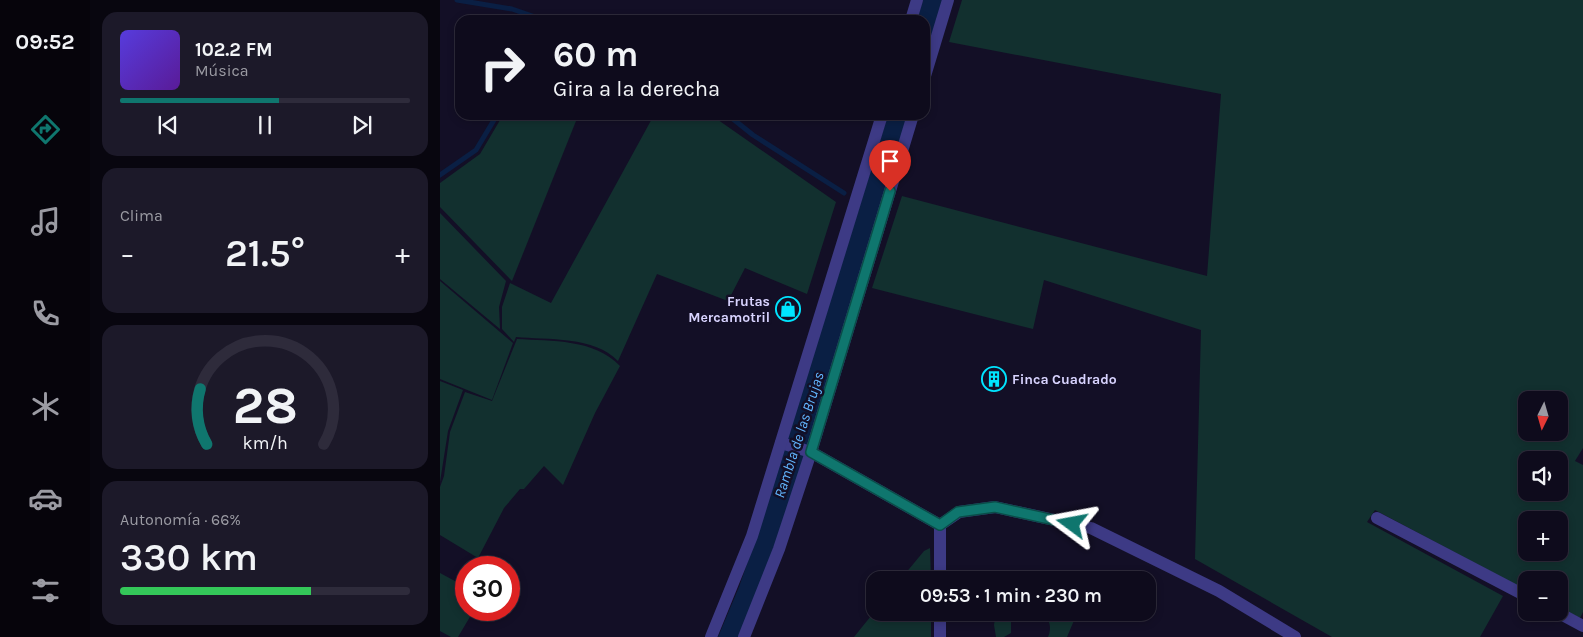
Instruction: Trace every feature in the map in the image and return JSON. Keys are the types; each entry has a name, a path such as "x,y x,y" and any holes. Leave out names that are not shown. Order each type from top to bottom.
{"street":[{"path":"912,15 917,0"},
{"path":"930,59 948,0"},
{"path":"711,637 752,536 783,444 880,120"},
{"path":"744,637 780,548 911,120"},
{"path":"783,444 809,451 940,525"},
{"path":"940,525 958,512 995,507 1091,528 1219,591 1295,637"},
{"path":"1377,518 1518,592"},
{"path":"940,525 940,571"},
{"path":"1568,618 1583,626"},
{"path":"940,621 940,637"}],"green space":[{"path":"962,0 1583,0 1583,448 1575,461 1583,465 1583,612 1580,618 1568,612 1568,571 1518,571 1518,586 1375,510 1367,522 1503,596 1480,637 1332,637 1195,559 1201,330 1044,280 1033,329 872,288 902,196 1207,276 1221,94 949,42"},
{"path":"500,120 576,120 512,281 440,207 440,183 480,154"},
{"path":"651,120 718,120 836,202 807,294 745,268 728,301 657,274 618,361 597,347 584,343 556,339 516,337 514,342 502,329 502,307 510,283 551,303"},
{"path":"440,213 506,281 499,307 500,329 440,279"},
{"path":"440,281 513,343 492,400 440,379"},
{"path":"517,339 558,341 585,346 610,357 620,366 595,413 563,485 544,466 524,489 520,489 504,508 479,556 475,556 440,535 440,487 444,476 450,432 465,392 492,401"},
{"path":"440,381 463,390 448,431 440,482"},
{"path":"930,548 931,571 907,571 924,551"},
{"path":"440,573 455,581 455,621 467,621 458,637 451,637 440,631"},
{"path":"867,621 931,621 931,637 854,637"},
{"path":"995,621 1011,621 1011,633 1004,637 996,637"},
{"path":"1048,621 1074,621 1067,637 1048,637 1050,624"}],"water":[{"path":"923,0 943,0 930,42 930,15 918,15"},
{"name":"Rambla de las Brujas","path":"886,120 906,120 782,527 739,637 718,637 739,587 759,529"}],"waterway":[{"path":"457,0 512,9 529,15"},
{"path":"440,175 476,150 494,120"},
{"path":"734,120 753,135 844,193"}],"place":[{"name":"Frutas Mercamotril","path":"788,309"},
{"name":"Finca Cuadrado","path":"994,379"}],"route":[{"path":"890,191 811,452 940,525 958,512 995,507 1072,524"}]}
